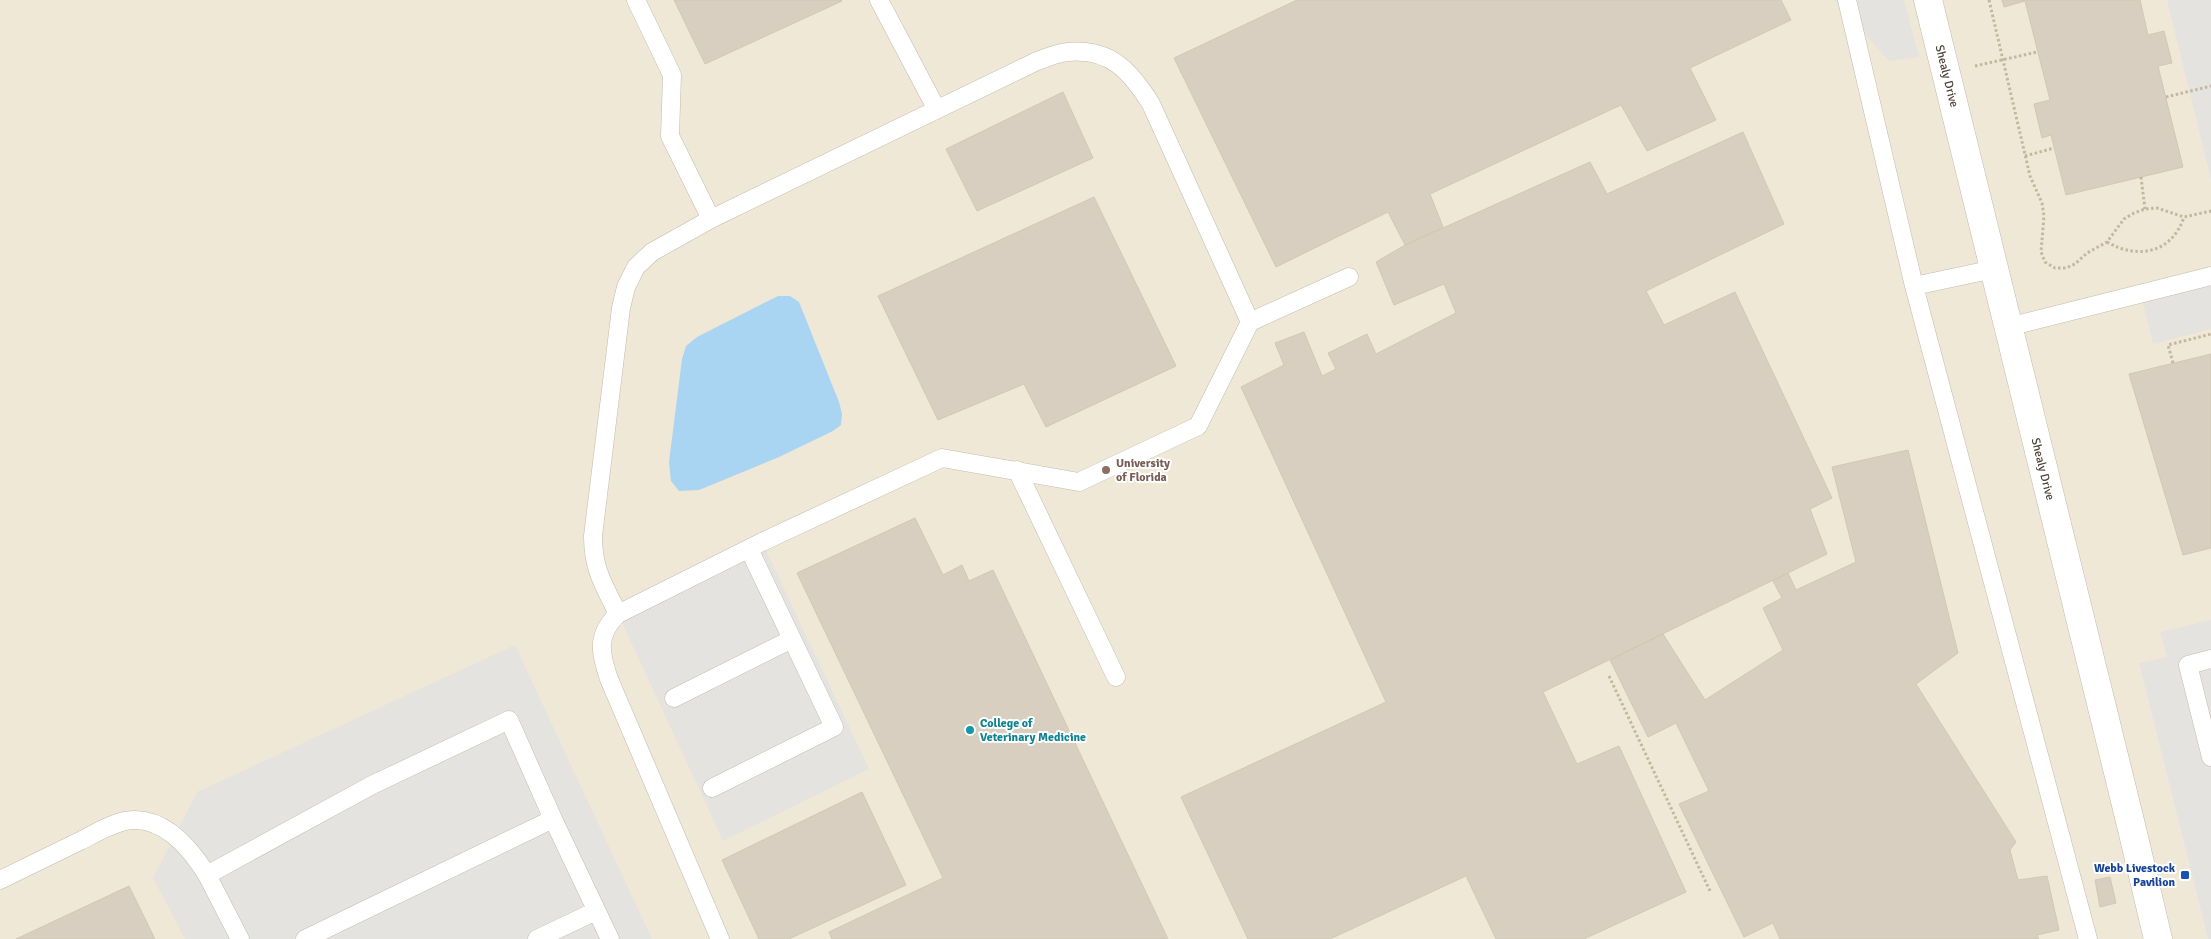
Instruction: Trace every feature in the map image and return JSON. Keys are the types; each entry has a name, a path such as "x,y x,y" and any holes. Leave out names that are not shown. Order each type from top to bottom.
{"street":[{"name":"Shealy Drive","path":"1928,0 2158,939"}],"lane":[{"path":"636,0 672,75 670,136 711,219"},
{"path":"879,0 936,108"},
{"path":"1847,0 1914,286 2088,939"},
{"path":"618,614 597,571 593,555 593,536 621,308 626,287 636,267 652,252 711,219 936,108 1035,62 1068,52 1096,53 1120,64 1137,82 1151,104 1250,322"},
{"path":"1914,286 1994,269"},
{"path":"2008,327 2211,276"},
{"path":"720,939 609,679 603,660 602,641 608,624 618,614 749,548 942,458 1079,482 1198,426 1250,322 1349,277"},
{"path":"1017,470 1116,677"},
{"path":"712,788 834,727 749,548"},
{"path":"674,698 792,639"},
{"path":"2211,660 2188,665 2211,755"},
{"path":"207,876 372,785 509,720 553,819 610,939"},
{"path":"305,939 553,819"},
{"path":"0,880 108,827 133,820 156,824 173,834 193,853 240,939"},
{"path":"537,939 596,911"}],"path":[{"path":"1989,0 2030,176 2042,203 2044,216 2041,252 2046,262 2055,268 2066,268 2075,264 2087,253 2108,242 2124,219 2145,209 2157,208 2184,217 2211,211"},
{"path":"1968,68 2037,52"},
{"path":"2166,97 2211,86"},
{"path":"2025,156 2054,148"},
{"path":"2142,177 2145,209"},
{"path":"2108,242 2124,250 2137,252 2152,250 2165,245 2175,237 2184,217"},
{"path":"2172,363 2168,344 2211,334"},
{"path":"1608,676 1710,891"}],"shaded area":[{"name":"University of Florida","path":"0,0 2211,0 2211,939 0,939"},
{"path":"1834,0 1904,0 1919,57 1889,61"},
{"path":"2167,0 2211,0 2211,180"},
{"path":"2211,269 2211,329 2153,344 2139,287"},
{"path":"762,542 869,769 723,841 618,614"},
{"path":"2211,620 2211,939 2208,939 2139,663 2167,657 2160,632"},
{"path":"515,645 652,939 185,939 153,878 197,792"}],"water":[{"path":"778,296 790,296 799,302 839,402 842,414 841,425 833,431 779,457 699,490 679,491 671,481 669,462 682,359 686,346 697,337"}],"building":[{"path":"674,0 841,0 842,1 705,64"},
{"path":"1297,0 1781,0 1791,20 1690,68 1716,120 1647,151 1621,105 1430,194 1443,227 1405,245 1388,212 1276,267 1174,58"},
{"path":"2002,0 2140,0 2148,35 2164,31 2172,63 2158,66 2183,167 2066,195 2051,135 2042,138 2034,104 2050,100 2025,1 2004,7"},
{"path":"1063,92 1093,158 977,211 946,149"},
{"path":"1743,132 1784,224 1646,291 1664,325 1735,292 1832,498 1810,509 1827,554 1543,692 1577,764 1619,746 1686,892 1584,939 1496,939 1466,876 1330,939 1248,939 1181,797 1386,702 1241,387 1284,365 1275,343 1304,332 1322,376 1336,369 1328,353 1367,334 1376,354 1456,313 1444,284 1394,305 1376,262 1405,245 1590,162 1607,194"},
{"path":"1094,197 1176,366 1046,427 1024,384 938,420 878,296"},
{"path":"2211,354 2211,548 2183,555 2129,374"},
{"path":"1908,450 1958,653 1916,684 2016,842 2010,850 2018,880 2047,876 2059,930 2037,935 2039,939 1780,939 1773,923 1744,937 1679,804 1709,791 1676,723 1648,737 1610,660 1663,634 1705,700 1783,650 1763,608 1782,598 1773,581 1788,573 1796,590 1856,562 1832,467"},
{"name":"College of Veterinary Medicine","path":"915,518 943,575 962,565 969,581 993,570 1168,939 832,939 829,932 943,878 797,573"},
{"path":"862,792 906,885 789,939 759,939 722,860"},
{"path":"2110,877 2116,903 2100,907 2095,880"},
{"path":"129,886 155,939 16,939"}],"place":[{"name":"University of Florida","path":"1106,470"},
{"name":"College of Veterinary Medicine","path":"970,730"},
{"name":"Webb Livestock Pavilion","path":"2185,875"}]}
